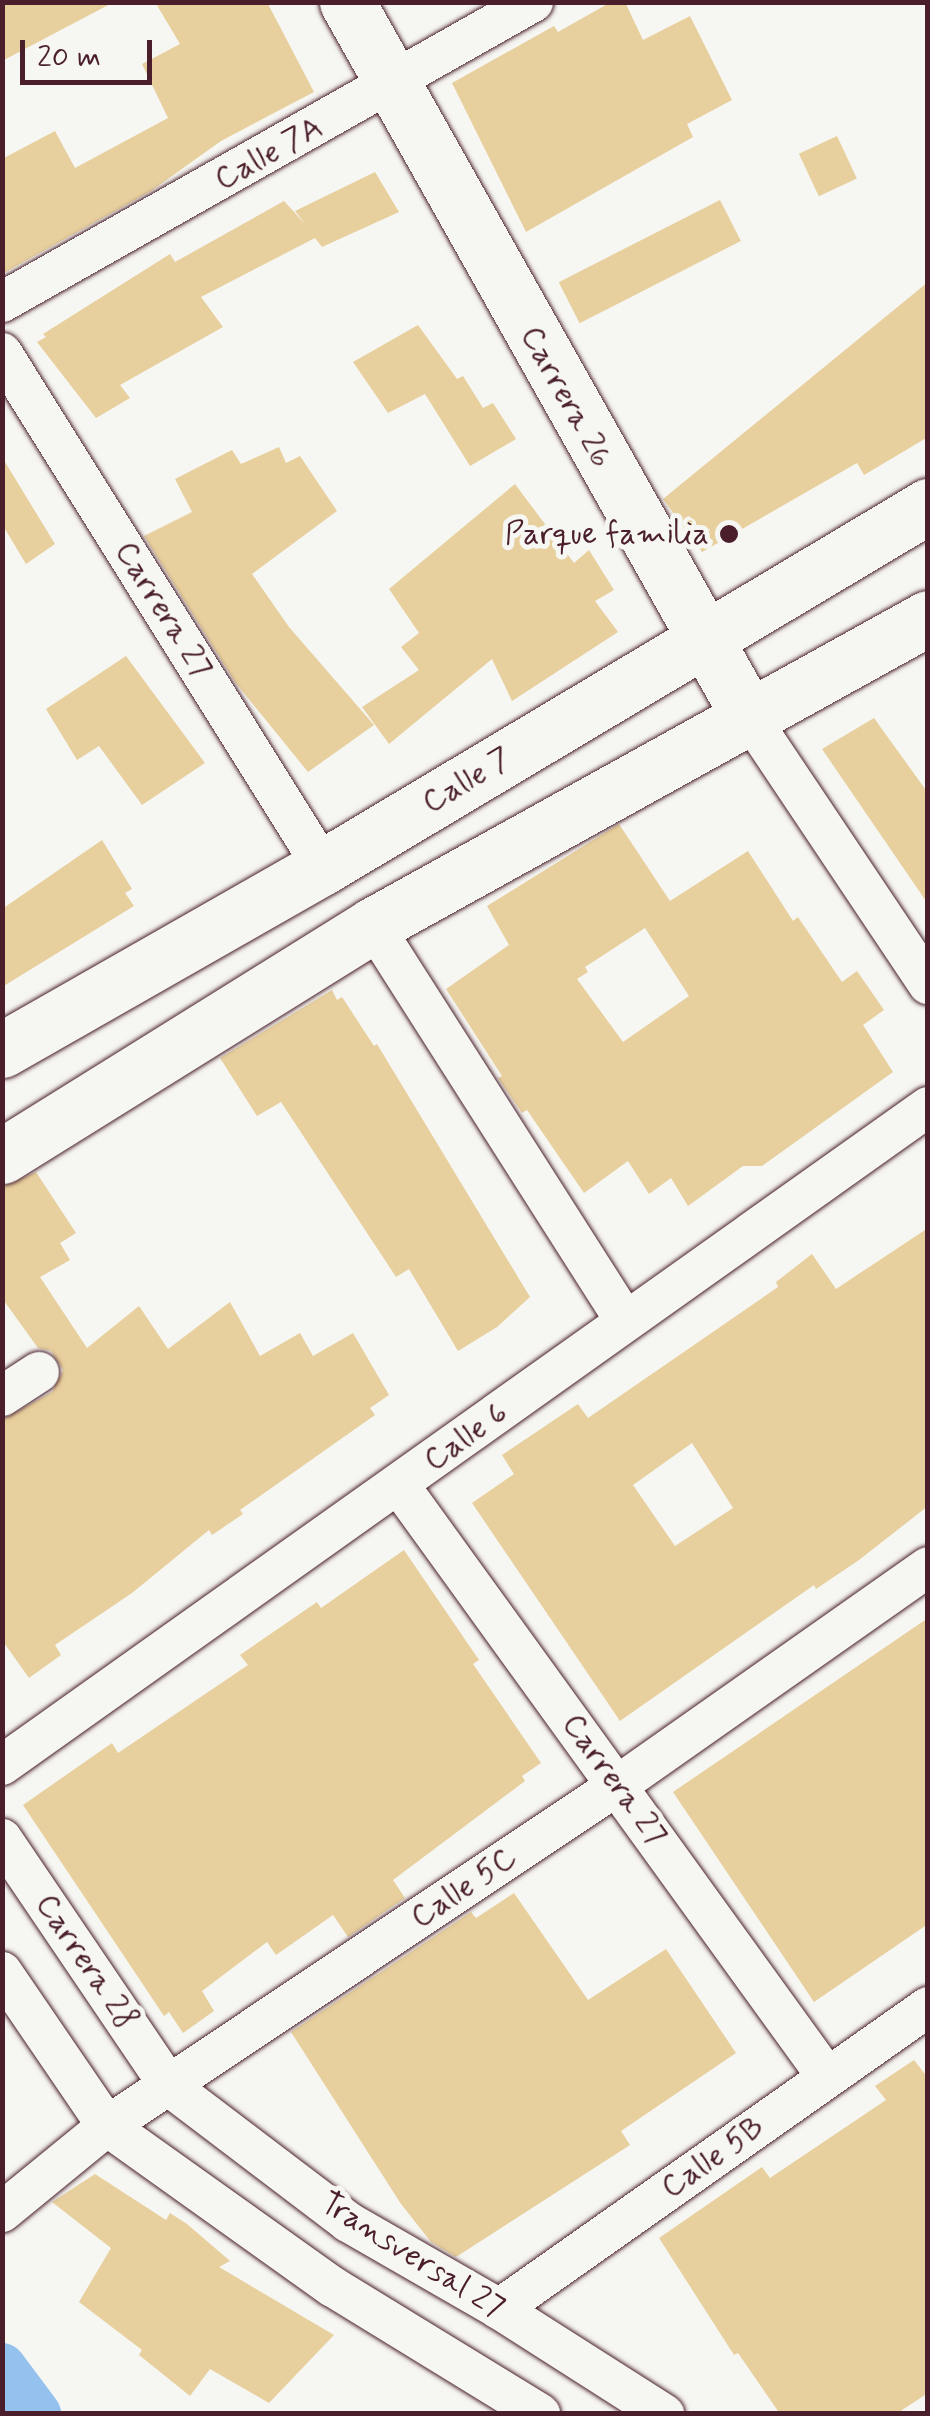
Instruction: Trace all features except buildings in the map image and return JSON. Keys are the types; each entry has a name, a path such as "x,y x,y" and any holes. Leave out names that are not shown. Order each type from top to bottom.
{"main road":[{"name":"Carrera 26","path":"348,2 391,86 748,715"},
{"name":"Calle 7","path":"2,1050 323,867 928,506"},
{"path":"2,1156 373,925 928,618"}],"street":[{"name":"Calle 7A","path":"2,302 391,86 533,2"},
{"name":"Carrera 27","path":"2,352 323,867"},
{"name":"Carrera 26","path":"748,715 928,984"},
{"path":"373,925 625,1321"},
{"name":"Calle 6","path":"2,1765 928,1106"},
{"path":"2,1396 39,1372"},
{"name":"Carrera 27","path":"399,1485 827,2077"},
{"name":"Calle 5C","path":"2,2212 106,2126 618,1785 928,1567"},
{"name":"Carrera 28","path":"2,1839 169,2086"},
{"path":"2,1972 106,2126"},
{"name":"Calle 5B","path":"500,2309 928,2007"},
{"name":"Transversal 27","path":"169,2086 348,2222 500,2309 664,2414"},
{"name":"Transversal 27","path":"106,2126 333,2287 540,2414"}],"waterway":[{"path":"2,2367 37,2414"}],"place":[{"name":"Parque familia","path":"729,534"}]}
